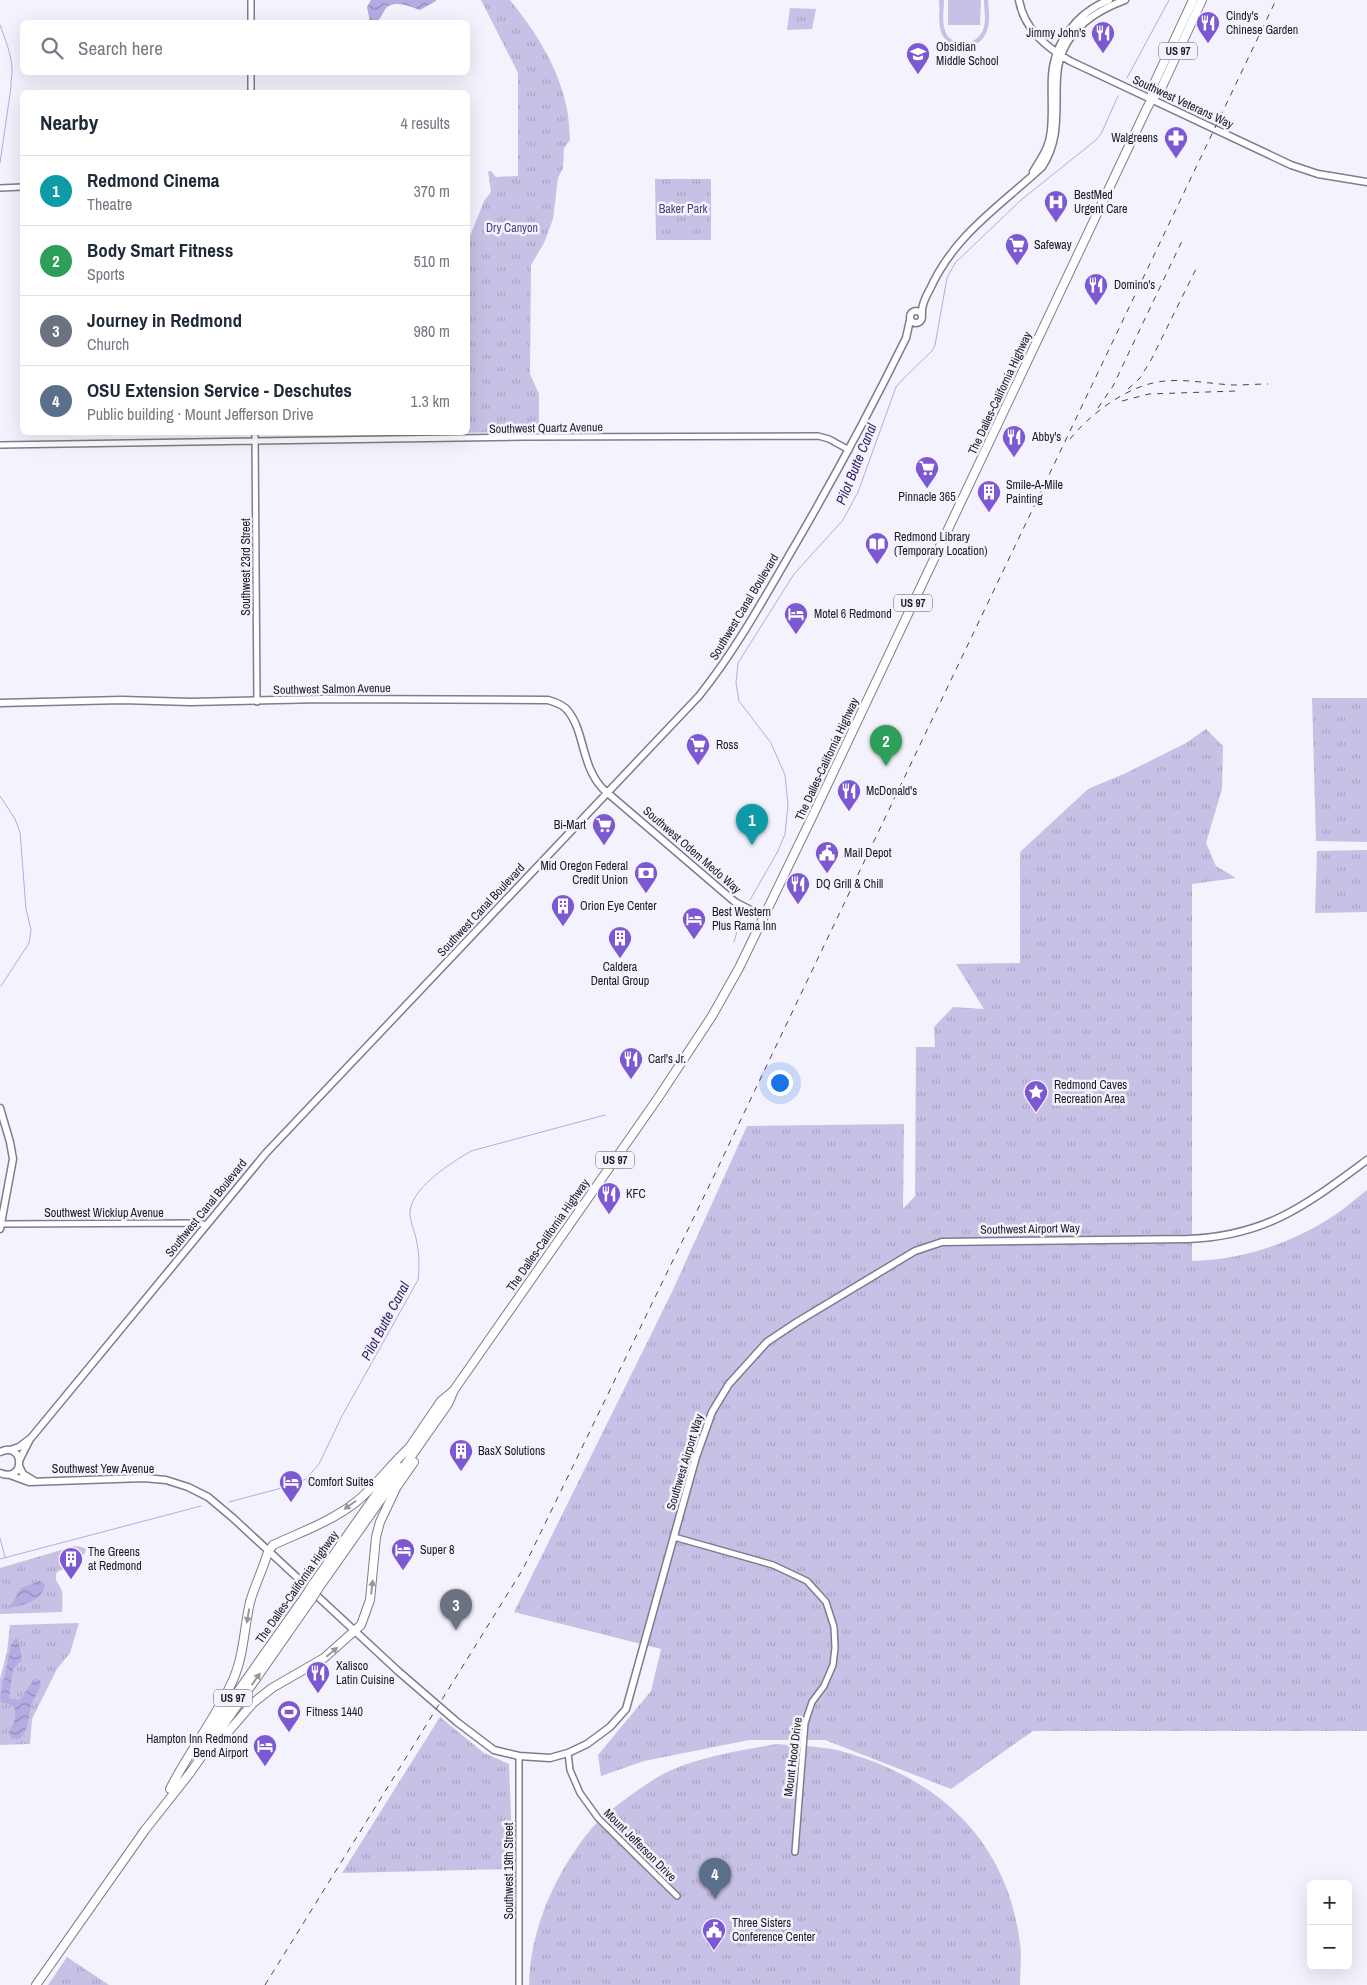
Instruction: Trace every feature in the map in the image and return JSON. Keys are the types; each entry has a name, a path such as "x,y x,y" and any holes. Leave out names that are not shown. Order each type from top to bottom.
{"highway":[{"name":"The Dalles-California Highway","path":"1152,99 1152,88 1193,0"},
{"name":"The Dalles-California Highway","path":"165,1803 170,1789 438,1419 448,1404 454,1390 686,1056 735,976 1152,99 1160,91 1202,0"},
{"name":"The Dalles-California Highway","path":"316,1587 441,1401 454,1390"},
{"path":"190,1773 204,1760 253,1704 272,1688 324,1658 361,1625 370,1600 376,1537 380,1522 396,1488 429,1438 438,1419"},
{"path":"170,1789 181,1766 222,1703 234,1677 240,1660 250,1602 268,1552 273,1545 340,1513 355,1502 410,1447"},
{"name":"The Dalles-California Highway","path":"36,1985 165,1803 190,1773 309,1597"}],"main road":[{"name":"Southwest Veterans Way","path":"1019,0 1024,17 1030,27 1043,43 1059,55 1291,165 1318,174 1367,182"},
{"path":"918,313 941,266 958,242 1042,167 1047,159 1054,141 1059,55 1066,34 1080,18 1109,0"},
{"path":"1059,55 1071,36 1086,20 1101,10 1125,0"},
{"name":"Southwest Canal Boulevard","path":"4,1450 19,1447 31,1438 266,1153 376,1034 699,696 725,663 750,623 849,450 906,338 922,320 918,313 911,313 906,338"},
{"path":"910,320 917,324"},
{"name":"Southwest Salmon Avenue","path":"0,703 122,700 257,702 322,699 532,699 555,702 568,710 577,728 590,773 608,793"},
{"name":"Southwest Odem Medo Way","path":"608,793 735,902 764,918"},
{"path":"0,1108 10,1142 12,1159 0,1226"},
{"name":"Southwest Airport Way","path":"268,1552 473,1736 494,1750 518,1756 550,1758 568,1753 587,1744 610,1727 626,1709 696,1458 712,1412 729,1384 767,1342 871,1276 915,1251 942,1242 1188,1239 1228,1235 1263,1226 1293,1212 1367,1160"},
{"path":"10,1474 16,1470 31,1438"},
{"path":"4,1450 16,1454 23,1474 33,1480"},
{"name":"Southwest Yew Avenue","path":"1,1474 10,1474 29,1482 33,1480 144,1478 166,1480 188,1487 208,1497 268,1552"}],"street":[{"path":"251,0 251,20"},
{"path":"251,75 251,90"},
{"path":"0,188 20,187"},
{"name":"Southwest 23rd Street","path":"256,435 257,702"},
{"name":"Southwest Quartz Avenue","path":"0,445 524,437 818,436 829,439 849,450"},
{"name":"Southwest Wickiup Avenue","path":"0,1226 199,1222 207,1225"},
{"name":"Mount Hood Drive","path":"674,1537 773,1565 807,1581 826,1602 834,1627 835,1648 833,1665 824,1686 812,1702 805,1723 795,1852"},
{"name":"Mount Jefferson Drive","path":"568,1753 570,1770 580,1793 598,1818 677,1896"},
{"name":"Southwest 19th Street","path":"518,1756 519,1985"}],"green space":[{"name":"Dry Canyon","path":"481,0 510,0 537,38 552,65 563,94 568,113 570,140 564,148 563,168 558,178 553,219 544,243 531,265 530,374 539,394 539,432 470,433 470,236 484,201 491,192 488,171 491,171 496,177 518,176 518,73"},
{"path":"939,0 944,0 943,22 947,35 956,42 968,43 982,33 985,21 984,0 988,0 988,27 981,41 969,47 955,46 949,43 944,38 940,28"},
{"path":"948,0 981,0 980,25 948,25"},
{"path":"790,8 816,9 812,29 787,30"},
{"name":"Baker Park","path":"655,179 711,179 711,240 656,240"},
{"path":"1312,698 1367,698 1367,842 1316,841"},
{"path":"1206,729 1223,746 1222,789 1206,843 1216,866 1236,878 1192,884 1192,1261 1227,1258 1279,1244 1312,1229 1332,1217 1367,1190 1367,1731 1033,1731 951,1789 825,1740 749,1740 644,1761 601,1776 598,1755 651,1691 661,1649 514,1612 672,1292 747,1126 904,1124 903,1209 915,1196 916,1047 935,1047 934,1027 953,1007 984,1009 956,964 1020,963 1020,852 1088,789 1126,773 1186,743"},
{"path":"1367,850 1367,912 1315,913 1317,851"},
{"name":"The Greens at Redmond","path":"75,1546 86,1549 85,1553 74,1564 57,1572 56,1575 56,1580 62,1591 62,1612 0,1614 0,1568"},
{"path":"79,1623 70,1653 57,1669 32,1719 30,1744 0,1745 0,1679 7,1652 10,1625"},
{"path":"440,1717 484,1753 509,1764 513,1869 342,1873"},
{"path":"777,1744 837,1750 873,1761 906,1776 935,1795 961,1817 983,1843 1000,1873 1013,1906 1021,1948 1020,1985 529,1985 534,1943 547,1902 556,1882 578,1846 596,1823 628,1797 667,1772 680,1766 707,1758"},
{"path":"67,1957 109,1985 48,1985"}],"water":[{"path":"371,0 436,0 420,10 402,4 393,4 386,8 378,20 370,20 367,7"},
{"path":"40,1581 45,1584 37,1598 27,1604 10,1607 21,1588"},
{"path":"15,1639 18,1639 22,1659 13,1670 9,1698 21,1699 34,1679 40,1681 41,1684 32,1703 24,1734 16,1739 10,1737 15,1720 14,1707 7,1703 2,1703 0,1698 11,1645"}],"waterway":[{"name":"Pilot Butte Canal","path":"1127,78 1169,0"},
{"path":"0,25 9,51 12,71 0,163"},
{"name":"Pilot Butte Canal","path":"750,900 778,851 785,834 788,805 785,775 771,743 739,701 736,683 738,663 794,574 843,520 858,492 896,387 932,351 935,345 947,278 955,263 1021,200 1096,140 1101,134 1118,96"},
{"path":"0,796 15,819 20,832 26,909 31,930 29,943 1,986"},
{"name":"Pilot Butte Canal","path":"734,942 742,914"},
{"name":"Pilot Butte Canal","path":"229,1502 293,1485 306,1479 319,1464 342,1416 418,1280 418,1251 410,1216 411,1206 415,1197 423,1187 442,1170 471,1151 605,1115"},
{"name":"Pilot Butte Canal","path":"0,1559 201,1506"},
{"path":"0,1538 5,1557"}],"railway":[{"path":"265,1985 523,1569 712,1180 1276,0"},
{"path":"1098,408 1113,386 1182,241"},
{"path":"1128,389 1140,378 1151,360 1196,269"},
{"path":"1070,439 1089,419 1113,401 1152,383 1191,381 1234,385 1268,384"},
{"path":"1122,401 1149,394 1236,391"}],"place":[{"name":"Cindy's Chinese Garden","path":"1208,44"},
{"name":"Jimmy John's","path":"1103,54"},
{"name":"Obsidian Middle School","path":"918,75"},
{"name":"Walgreens","path":"1176,159"},
{"name":"BestMed Urgent Care","path":"1056,223"},
{"name":"Safeway","path":"1017,266"},
{"name":"Domino's","path":"1096,306"},
{"name":"Abby's","path":"1014,458"},
{"name":"Pinnacle 365","path":"927,489"},
{"name":"Smile-A-Mile Painting","path":"989,513"},
{"name":"Redmond Library (Temporary Location)","path":"877,565"},
{"name":"Motel 6 Redmond","path":"796,635"},
{"name":"Ross","path":"698,766"},
{"name":"Body Smart Fitness","path":"886,766"},
{"name":"McDonald's","path":"849,812"},
{"name":"Redmond Cinema","path":"752,845"},
{"name":"Bi-Mart","path":"604,846"},
{"name":"Mail Depot","path":"827,874"},
{"name":"Mid Oregon Federal Credit Union","path":"646,894"},
{"name":"DQ Grill & Chill","path":"798,905"},
{"name":"Orion Eye Center","path":"563,927"},
{"name":"Best Western Plus Rama Inn","path":"694,940"},
{"name":"Caldera Dental Group","path":"620,959"},
{"name":"Carl's Jr.","path":"631,1080"},
{"name":"Redmond Caves Recreation Area","path":"1036,1113"},
{"name":"KFC","path":"609,1215"},
{"name":"BasX Solutions","path":"461,1472"},
{"name":"Comfort Suites","path":"291,1503"},
{"name":"Super 8","path":"403,1571"},
{"name":"The Greens at Redmond","path":"71,1580"},
{"name":"Journey in Redmond","path":"456,1630"},
{"name":"Xalisco Latin Cuisine","path":"318,1694"},
{"name":"Fitness 1440","path":"289,1733"},
{"name":"Hampton Inn Redmond Bend Airport","path":"265,1767"},
{"name":"OSU Extension Service - Deschutes","path":"715,1899"},
{"name":"Three Sisters Conference Center","path":"714,1951"}]}
